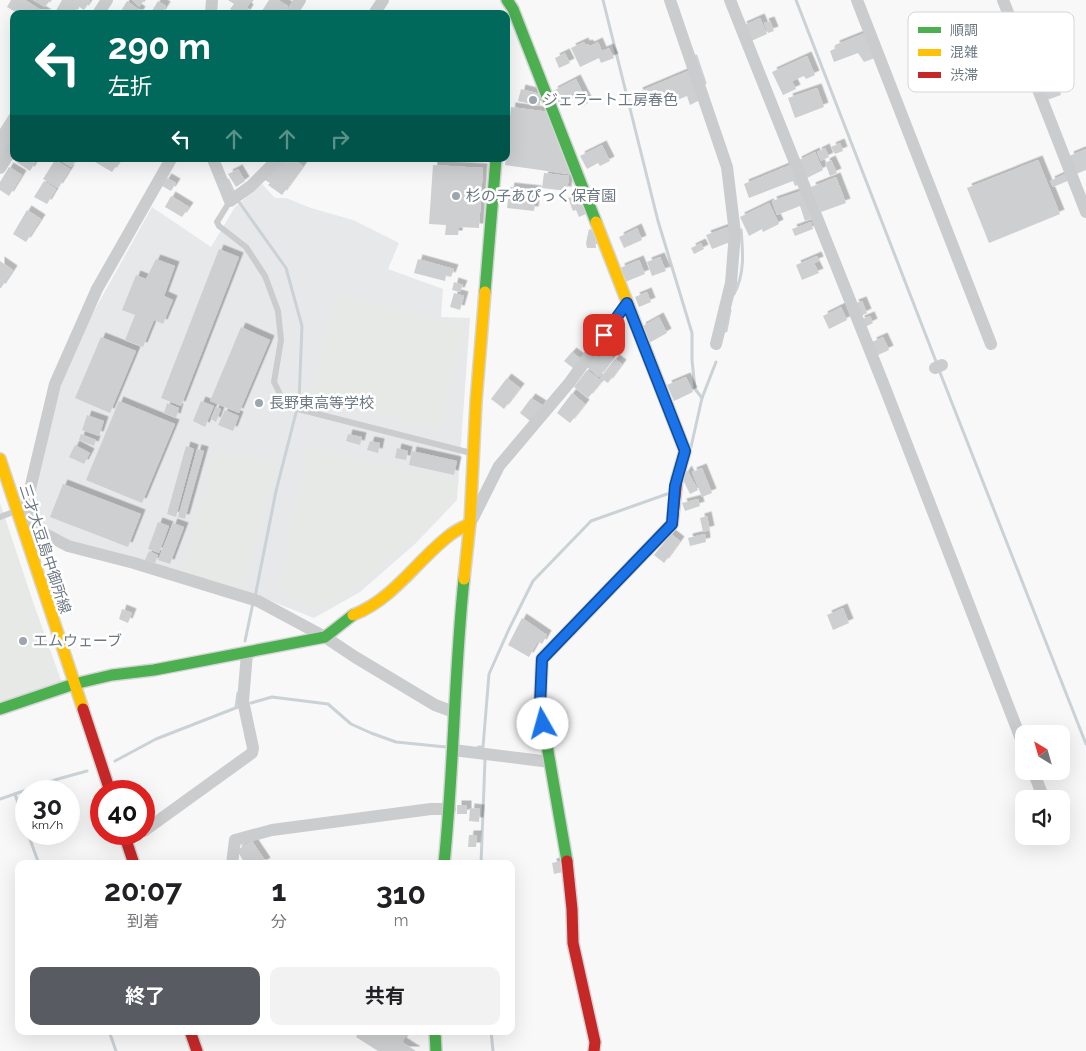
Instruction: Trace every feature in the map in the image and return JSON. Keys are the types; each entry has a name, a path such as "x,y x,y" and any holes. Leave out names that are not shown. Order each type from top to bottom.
{"street":[{"path":"507,0 513,9 685,451 675,486 672,524 542,659 540,705 567,864 572,910 573,943 595,1042 594,1051"},
{"path":"670,0 727,167 735,233 731,283 716,344"},
{"path":"730,0 881,378 1015,725"},
{"path":"858,0 992,344"},
{"path":"1003,0 1008,12"},
{"path":"1039,92 1086,212"},
{"path":"0,168 10,152"},
{"path":"169,162 97,289 55,384 22,509 34,528 68,546 134,563 254,600 324,637 428,701 454,712"},
{"path":"214,162 230,201 251,186 275,162"},
{"path":"444,860 450,808 462,597 470,523 476,402 496,162"},
{"path":"0,709 74,684 112,675 154,670 324,637 352,616 369,609 401,582 450,535 470,523 499,466 570,382 627,303"},
{"name":"三才大豆島中御所線","path":"0,459 22,509 74,684 106,780"},
{"path":"155,822 252,752 253,748 242,701 247,652"},
{"path":"453,750 550,762"},
{"path":"232,860 235,840 272,830 450,808"},
{"path":"127,845 133,860"},
{"path":"191,1035 197,1051"},
{"path":"435,1035 436,1051"}],"lane":[{"path":"230,201 217,222 219,226 246,248 264,276 278,311 282,340 274,382 284,402 296,408 474,454"},
{"path":"0,517 22,509"}],"shaded area":[{"name":"長野東高等学校","path":"262,184 275,198 286,198 311,208 353,220 399,243 388,269 443,289 441,317 470,318 457,500 415,544 360,592 314,618 261,597 70,542 36,525 33,511 36,485 59,385 88,322 152,207 211,247 235,207"},
{"path":"336,294 465,326 439,429 310,397"},
{"path":"307,448 459,480 452,498 413,540 354,589 317,611 279,591"},
{"path":"216,451 276,464 243,589 183,572"},
{"name":"エムウェーブ","path":"0,503 62,683 0,704"}],"building":[{"path":"11,0 25,0 41,10 12,10 7,7"},
{"path":"33,0 50,0 45,7"},
{"path":"62,0 90,1 84,10 78,6 76,10 56,10"},
{"path":"132,0 144,0 139,7"},
{"path":"228,0 252,0 247,7 248,10 232,10 230,9 234,4"},
{"path":"269,0 278,0 288,6 286,10 263,10"},
{"path":"127,1 140,10 122,10"},
{"path":"158,1 166,6 164,10 152,10"},
{"path":"760,18 767,34 749,42 742,26"},
{"path":"770,21 774,31 768,33 764,23"},
{"path":"865,33 875,58 864,62 858,53 834,62 830,51 836,48 835,45"},
{"path":"584,42 585,45 588,44 590,46 598,42 602,51 609,48 614,58 601,63 599,58 580,67 571,48"},
{"path":"565,53 570,63 559,68 555,58"},
{"path":"807,56 815,75 806,79 804,76 792,81 796,89 783,95 772,72"},
{"path":"688,71 700,100 690,105 687,96 663,106 661,101 645,107 638,92"},
{"path":"576,79 588,103 582,107 577,97 560,105 553,91"},
{"path":"817,88 824,107 795,118 788,98"},
{"path":"521,89 540,94 540,106 518,101"},
{"path":"1044,92 1060,92 1061,95 1047,100"},
{"path":"511,107 549,112 575,175 505,165 505,162 510,162"},
{"path":"10,113 10,144 0,160 0,129"},
{"path":"840,143 843,151 835,154 831,147"},
{"path":"602,145 610,161 600,166 598,163 587,169 580,156"},
{"path":"825,148 829,157 821,161 817,152"},
{"path":"1086,149 1086,170 1076,174 1069,156"},
{"path":"815,152 823,170 805,179 797,161"},
{"path":"831,160 837,173 830,176 825,163"},
{"path":"1038,160 1060,214 989,243 967,188"},
{"path":"16,162 35,162 30,171"},
{"path":"54,162 58,162 70,169 58,188 43,179"},
{"path":"63,162 75,162 71,167"},
{"path":"95,162 119,162 112,172"},
{"path":"280,162 297,162 303,166 282,195 268,185 270,183 265,180"},
{"name":"杉の子あぴっく保育園","path":"433,165 483,168 479,228 459,227 458,235 445,235 446,225 429,224"},
{"path":"790,165 798,185 795,186 793,181 749,198 744,184"},
{"path":"9,167 22,175 9,196 0,190 0,182"},
{"path":"238,169 245,181 236,187 228,174"},
{"path":"544,173 569,176 567,191 542,188"},
{"path":"1067,173 1070,180 1053,187 1050,181"},
{"path":"836,177 846,203 821,212 811,187"},
{"path":"167,178 176,183 171,191 162,186"},
{"path":"44,181 56,189 47,204 34,197"},
{"path":"510,187 537,190 534,211 507,208"},
{"path":"801,191 811,219 805,221 800,206 777,215 772,201"},
{"path":"580,193 588,213 579,217 576,210 573,211 568,198"},
{"path":"171,196 189,207 182,217 165,207"},
{"path":"769,203 779,224 763,232 762,229 749,236 740,217"},
{"path":"27,210 41,219 26,242 13,234"},
{"path":"811,222 813,229 795,236 792,229"},
{"path":"728,227 733,241 712,249 706,235"},
{"path":"637,228 642,240 624,248 619,237"},
{"path":"589,229 595,231 596,248 587,248 586,243"},
{"path":"701,243 704,249 694,254 691,248"},
{"path":"219,249 239,257 181,406 161,398"},
{"path":"817,256 819,261 814,263 819,273 802,280 796,265"},
{"path":"660,257 666,271 652,276 647,262"},
{"path":"156,259 175,266 164,296 173,300 163,324 154,320 143,347 125,340 135,315 122,310 136,275 146,279"},
{"path":"418,259 454,269 451,277 446,275 445,281 414,273"},
{"path":"639,260 645,274 625,282 620,268"},
{"path":"0,261 13,270 1,288 0,288"},
{"path":"454,282 463,285 460,292 452,290"},
{"path":"647,292 651,302 639,307 635,297"},
{"path":"454,293 464,296 460,310 450,307"},
{"path":"862,301 867,313 859,317 854,304"},
{"path":"841,307 847,320 829,329 823,316"},
{"path":"870,316 873,323 863,328 860,320"},
{"path":"659,317 667,333 649,343 641,327"},
{"path":"241,327 270,340 239,413 210,401"},
{"path":"101,337 136,351 110,413 75,398"},
{"path":"883,337 889,350 878,355 872,342"},
{"path":"572,352 581,359 573,368 564,361"},
{"path":"604,352 613,358 599,377 587,367 596,356 599,358"},
{"path":"615,359 622,364 608,383 600,378"},
{"path":"587,370 602,381 588,398 574,387"},
{"path":"686,377 693,392 674,401 667,385"},
{"path":"507,378 520,388 504,409 491,399"},
{"path":"572,393 585,404 570,423 557,413"},
{"path":"531,398 542,405 530,421 520,413"},
{"path":"119,401 175,424 142,503 86,480"},
{"path":"201,401 214,406 205,427 193,421"},
{"path":"167,403 179,408 176,418 164,413"},
{"path":"216,407 221,409 216,422 211,419"},
{"path":"225,410 239,416 233,431 218,425"},
{"path":"87,415 104,421 99,436 82,430"},
{"path":"81,434 96,440 94,446 79,440"},
{"path":"348,434 362,437 360,445 346,441"},
{"path":"370,441 380,443 378,453 367,450"},
{"path":"75,445 90,453 84,464 69,457"},
{"path":"186,446 194,449 176,517 167,514"},
{"path":"397,448 408,451 406,460 395,458"},
{"path":"197,449 204,451 185,519 178,517"},
{"path":"412,451 457,461 454,475 409,465"},
{"path":"702,468 712,493 702,497 692,472"},
{"path":"687,470 698,490 690,494 682,478"},
{"path":"63,484 141,514 128,547 50,517"},
{"path":"698,499 700,506 685,511 682,503"},
{"path":"707,516 710,530 703,532 700,518"},
{"path":"158,522 169,526 159,553 148,549"},
{"path":"173,523 184,527 170,564 158,560"},
{"path":"671,534 680,541 664,563 654,555"},
{"path":"705,534 706,542 690,546 688,538"},
{"path":"149,551 158,555 155,563 145,560"},
{"path":"843,608 849,623 833,630 827,615"},
{"path":"122,609 132,613 128,623 119,619"},
{"path":"522,618 547,635 542,644 538,641 529,657 508,645"},
{"path":"457,805 467,805 467,814 457,814"},
{"path":"470,808 480,809 479,822 469,821"},
{"path":"469,835 477,835 476,847 468,847"},
{"path":"252,841 265,860 243,860 237,850"},
{"path":"561,861 563,872 554,874 552,863"},
{"path":"357,1035 406,1035 402,1042 416,1051 378,1051 356,1037"}],"waterway":[{"path":"603,0 658,221 692,333 695,389 702,398"},
{"path":"796,0 937,364"},
{"path":"696,56 705,83"},
{"path":"228,180 234,193"},
{"path":"239,202 286,268 302,326 299,401 276,491 255,597"},
{"path":"734,294 742,271 741,230"},
{"path":"726,331 730,310"},
{"path":"691,447 702,398 716,362"},
{"path":"939,370 1086,744"},
{"path":"478,747 483,747 489,674 533,581 591,521 667,494"},
{"path":"245,641 253,603"},
{"path":"236,707 238,693"},
{"path":"251,703 272,697 328,704 351,724 371,733 396,742 446,747"},
{"path":"115,761 156,739 238,707"},
{"path":"481,860 485,760"},
{"path":"0,799 87,771"},
{"path":"32,845 38,860"},
{"path":"110,1035 116,1051"},
{"path":"491,1035 493,1051"}],"traffic: fast":[{"path":"507,0 513,9 596,222"},
{"path":"485,292 496,162"},
{"path":"444,860 464,579"},
{"path":"0,709 74,684 112,675 154,670 325,637 353,615"},
{"path":"567,861 540,705 542,659 570,630"},
{"path":"435,1035 436,1051"}],"traffic: slow":[{"path":"596,222 685,451 677,479"},
{"path":"464,579 470,523 476,402 485,292"},
{"path":"0,459 83,709"},
{"path":"353,615 381,599 452,533 470,523"}],"traffic: jam":[{"path":"570,630 672,524 677,479"},
{"path":"83,709 106,780"},
{"path":"128,845 133,860"},
{"path":"567,861 573,943 595,1042 594,1051"},
{"path":"191,1035 197,1051"}],"place":[{"name":"ジェラート工房春色","path":"533,100"},
{"name":"杉の子あぴっく保育園","path":"456,196"},
{"name":"長野東高等学校","path":"259,403"},
{"name":"エムウェーブ","path":"23,641"}],"route":[{"path":"543,724 540,705 542,659 672,524 675,486 685,451 627,303 604,335"}]}
